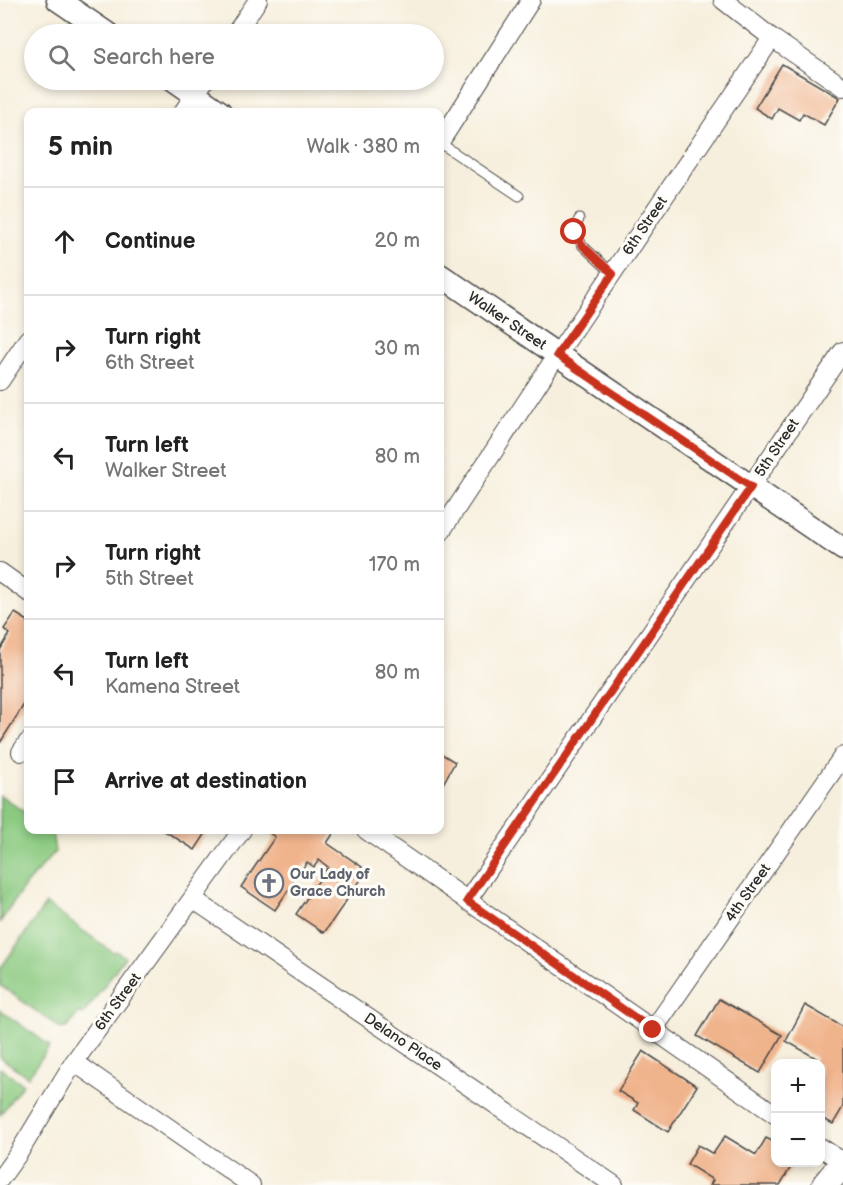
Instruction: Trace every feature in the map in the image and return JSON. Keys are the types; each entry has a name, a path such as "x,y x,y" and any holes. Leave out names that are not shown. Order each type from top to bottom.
{"main road":[{"path":"825,1185 843,1162"}],"street":[{"path":"58,0 93,24"},
{"path":"242,24 258,0"},
{"path":"444,136 531,0"},
{"path":"723,0 772,38 843,87"},
{"name":"6th Street","path":"444,527 557,355 772,38"},
{"path":"186,108 198,90"},
{"path":"202,90 217,108"},
{"name":"Walker Street","path":"444,278 843,549"},
{"path":"0,381 24,345"},
{"name":"5th Street","path":"467,901 843,351"},
{"path":"0,573 24,589"},
{"name":"4th Street","path":"653,1030 843,756"},
{"name":"6th Street","path":"0,1179 18,1154 74,1062 239,834"},
{"path":"372,834 773,1113"},
{"name":"Delano Place","path":"193,899 614,1185"},
{"path":"74,1062 251,1185"},
{"path":"825,1150 843,1162"}],"lane":[{"path":"444,145 519,196"},
{"path":"579,219 574,232 578,239 596,260 613,274"}],"green space":[{"path":"0,795 24,812 24,834 52,834 55,852 26,884 0,922"},
{"path":"46,904 114,953 116,951 125,957 83,1015 79,1012 68,1027 61,1029 0,985 0,969"},
{"path":"0,1010 50,1046 28,1077 0,1057"},
{"path":"0,1068 23,1084 0,1115"}],"building":[{"path":"782,64 840,98 824,125 803,113 799,120 778,108 772,119 755,108"},
{"path":"15,613 24,619 24,704 0,743 0,650 10,634 4,629"},
{"path":"444,755 455,762 444,782"},
{"path":"169,834 205,834 195,850"},
{"name":"Our Lady of Grace Church","path":"271,834 333,834 327,843 362,867 357,875 362,878 324,933 296,914 328,867 319,860 314,867 307,862 275,910 241,887 275,837"},
{"path":"719,999 782,1035 760,1073 697,1036"},
{"path":"805,1005 843,1027 843,1107 833,1124 825,1120 825,1059 815,1059 786,1041"},
{"path":"643,1051 697,1086 668,1132 634,1110 638,1103 618,1091"},
{"path":"725,1136 756,1155 766,1138 771,1140 771,1167 791,1167 780,1185 710,1185 713,1180 687,1164 698,1145 713,1154"}],"place":[{"name":"Our Lady of Grace Church","path":"269,883"}],"route":[{"path":"574,232 583,246 613,274 557,355 751,487 467,901 653,1030"}]}
